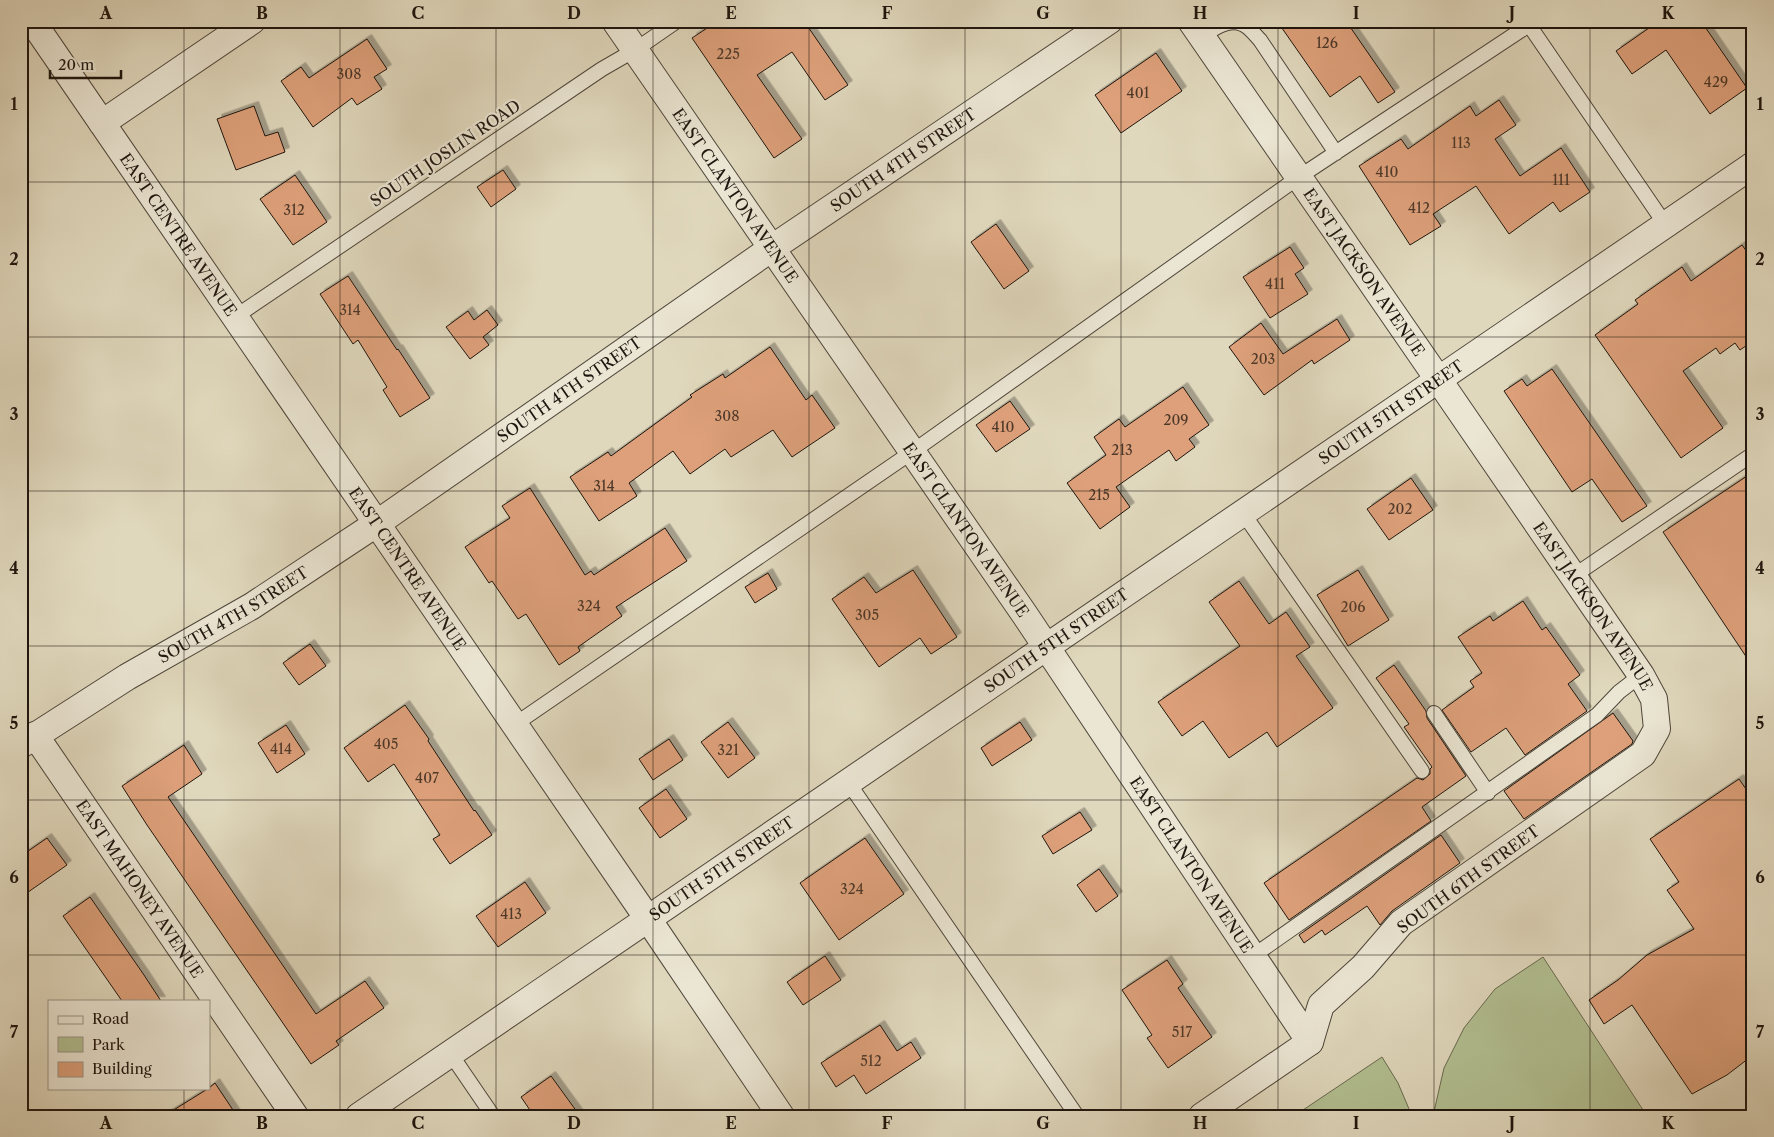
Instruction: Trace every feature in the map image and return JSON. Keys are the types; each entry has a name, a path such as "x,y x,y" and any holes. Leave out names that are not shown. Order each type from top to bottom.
{"street":[{"name":"EAST CENTRE AVENUE","path":"32,21 781,1116"},
{"path":"102,123 252,21"},
{"name":"EAST CLANTON AVENUE","path":"615,21 1047,647 1310,1042"},
{"name":"SOUTH 4TH STREET","path":"28,740 127,677 252,606 376,524 772,248 1109,21"},
{"name":"EAST JACKSON AVENUE","path":"1196,29 1641,676 1654,700 1657,729"},
{"name":"SOUTH 5TH STREET","path":"358,1116 1753,165"},
{"name":"SOUTH 6TH STREET","path":"1310,1042 1321,1005 1363,967 1401,923 1643,754 1657,729"},
{"name":"EAST MAHONEY AVENUE","path":"28,740 295,1116"},
{"path":"1202,1116 1310,1042"}],"lane":[{"name":"SOUTH JOSLIN ROAD","path":"235,318 602,68 635,50 677,21"},
{"path":"1196,29 1234,22 1244,24 1260,40 1336,153"},
{"path":"514,725 912,452 1299,177 1528,24 1665,224"},
{"path":"1572,577 1753,454"},
{"path":"1243,513 1422,771"},
{"path":"1253,956 1598,715 1619,692 1641,676"},
{"path":"1434,713 1488,793"},
{"path":"848,782 1077,1116"},
{"path":"450,1053 493,1116"}],"green space":[{"path":"1543,957 1647,1116 1433,1116 1444,1068 1464,1028 1495,989"},
{"path":"1382,1057 1398,1083 1412,1116 1294,1116"}],"building":[{"path":"718,21 804,21 848,85 825,100 792,52 757,75 802,139 774,158 692,38"},
{"path":"1277,21 1346,21 1395,92 1378,103 1360,76 1330,97"},
{"path":"1659,21 1701,21 1747,88 1710,114 1666,50 1632,74 1616,51"},
{"path":"367,39 387,69 374,77 382,89 357,105 352,98 313,127 281,81 301,67 309,78"},
{"path":"1156,53 1182,91 1121,133 1095,95"},
{"path":"1499,100 1516,125 1495,139 1520,176 1561,148 1590,192 1560,212 1553,202 1509,234 1476,186 1433,214 1441,226 1410,245 1359,166 1401,139 1408,149 1470,106 1476,116"},
{"path":"254,106 265,136 278,132 285,152 236,170 217,119"},
{"path":"503,170 516,189 491,207 477,187"},
{"path":"295,175 327,222 293,245 260,199"},
{"path":"996,224 1029,271 1004,289 971,242"},
{"path":"1742,245 1753,260 1753,341 1740,350 1735,343 1720,354 1716,348 1683,371 1723,428 1681,458 1595,335 1638,304 1635,300 1682,267 1691,281"},
{"path":"1290,247 1304,268 1295,274 1308,294 1270,318 1243,277"},
{"path":"348,276 430,398 400,417 383,390 387,387 358,340 353,344 320,294"},
{"path":"487,310 498,325 483,337 489,345 470,359 446,327 468,311 474,320"},
{"path":"1337,319 1350,340 1314,364 1312,360 1264,395 1229,347 1261,323 1283,354"},
{"path":"770,347 806,400 812,395 835,428 792,457 773,430 731,457 725,449 690,474 673,451 629,483 637,496 599,521 570,477 608,452 611,456 692,397 690,395 723,374 725,378"},
{"path":"1552,369 1647,506 1622,522 1592,479 1572,492 1504,391 1522,379 1527,386"},
{"path":"1183,387 1209,425 1189,439 1195,447 1176,461 1169,450 1116,487 1130,507 1100,529 1067,483 1106,455 1094,437 1119,419 1125,427"},
{"path":"1010,401 1030,429 996,452 976,425"},
{"path":"1753,472 1753,667 1663,532"},
{"path":"1411,478 1433,510 1389,540 1367,509"},
{"path":"530,488 585,575 591,571 594,575 665,528 687,561 616,607 622,616 578,647 580,651 559,665 526,614 518,619 492,581 489,583 465,547 510,518 502,506"},
{"path":"913,570 957,637 931,654 920,638 879,667 832,599 864,577 876,593"},
{"path":"1358,570 1389,620 1348,646 1317,595"},
{"path":"768,573 777,589 755,603 745,587"},
{"path":"1239,581 1269,624 1286,612 1310,647 1296,656 1333,708 1277,747 1267,732 1229,758 1203,721 1182,736 1158,702 1240,646 1209,602"},
{"path":"1523,601 1542,630 1546,627 1580,675 1568,684 1587,711 1525,755 1506,728 1471,752 1442,710 1474,687 1470,681 1482,673 1458,637 1490,616 1493,621"},
{"path":"310,644 326,666 299,685 283,663"},
{"path":"1394,665 1426,711 1427,718 1466,776 1422,807 1431,821 1289,920 1264,883 1417,778 1423,780 1430,774 1432,767 1404,727 1409,724 1376,678"},
{"path":"405,705 429,739 428,741 474,811 492,835 450,864 433,839 440,835 394,764 368,782 344,748"},
{"path":"1613,713 1633,741 1632,744 1524,819 1504,791"},
{"path":"728,722 755,758 728,778 701,742"},
{"path":"1020,722 1032,740 992,766 981,748"},
{"path":"286,725 305,754 277,773 258,743"},
{"path":"669,739 683,760 653,780 639,759"},
{"path":"184,745 202,774 168,797 316,1014 365,981 384,1008 336,1041 339,1045 311,1064 122,786"},
{"path":"1739,779 1753,799 1753,1055 1727,1075 1692,1094 1632,1005 1604,1024 1589,1000 1618,980 1647,955 1694,929 1667,890 1679,882 1650,839"},
{"path":"666,789 687,819 660,838 639,808"},
{"path":"1080,812 1092,830 1053,854 1042,836"},
{"path":"1441,835 1460,863 1392,911 1380,925 1367,906 1325,935 1322,930 1304,943 1299,935"},
{"path":"47,838 67,865 21,897 21,856"},
{"path":"865,838 904,894 839,940 800,883"},
{"path":"1099,869 1118,896 1096,912 1077,885"},
{"path":"525,882 546,913 498,947 476,916"},
{"path":"90,897 160,1000 121,1000 63,916"},
{"path":"825,956 841,980 803,1005 787,982"},
{"path":"1167,960 1183,984 1178,988 1212,1037 1168,1068 1147,1038 1152,1035 1122,990"},
{"path":"880,1025 897,1051 911,1042 921,1058 866,1094 854,1075 836,1087 821,1063"},
{"path":"551,1076 580,1116 534,1116 521,1097"},
{"path":"215,1083 237,1116 164,1116 206,1090 210,1090 210,1087"}]}
